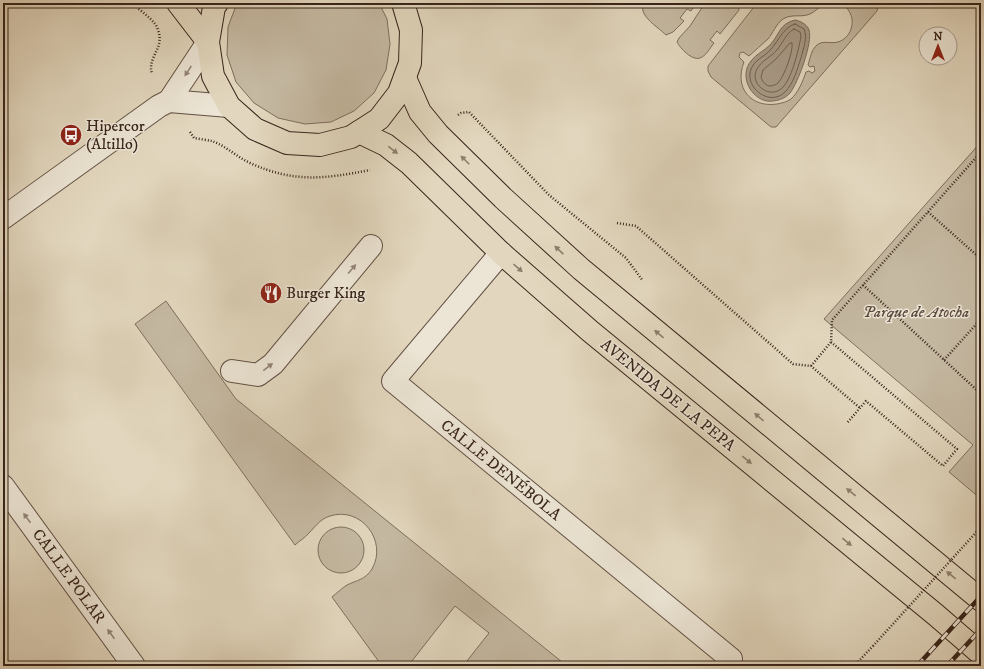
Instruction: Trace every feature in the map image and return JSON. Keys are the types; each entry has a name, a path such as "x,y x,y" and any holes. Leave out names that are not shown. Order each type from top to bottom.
{"main road":[{"path":"178,3 208,42"},
{"path":"217,3 214,8 208,42 213,76 229,106 255,129 287,143 320,145 351,136 379,119 399,93 410,63 411,30 403,3"},
{"path":"405,78 420,112 438,134 503,198 580,270 981,600"},
{"name":"AVENIDA DE LA PEPA","path":"359,132 386,145 409,163 501,253 590,331 930,610 981,654"}],"street":[{"path":"3,218 152,111 169,101 208,42"},
{"path":"169,101 229,106"},
{"path":"232,372 258,375 273,364 371,246"},
{"name":"CALLE DENÉBOLA","path":"501,253 393,381 731,659 725,666"},
{"name":"CALLE POLAR","path":"3,486 134,666"}],"path":[{"path":"132,3 156,25 158,31 160,47 154,56 150,67 153,78"},
{"path":"457,117 461,113 469,112 550,195 626,258 647,286"},
{"path":"811,366 832,342 832,320 981,152"},
{"path":"928,212 981,259"},
{"path":"617,223 636,226 793,364 811,366 860,408"},
{"path":"863,285 981,394"},
{"path":"944,360 981,319"},
{"path":"832,342 957,449 943,466 866,401 847,423"},
{"path":"854,666 981,527"},
{"path":"958,544 964,549"}],"green space":[{"path":"237,3 379,3 387,19 390,44 386,70 374,93 354,111 331,122 305,124 278,118 254,103 236,82 227,55 228,27"},
{"path":"644,3 696,3 691,11 687,9 680,18 684,21 673,32 666,35 649,20 643,12"},
{"path":"705,3 734,3 738,6 739,10 720,34 717,31 710,40 714,43 706,54 700,58 693,58 677,42 690,26"},
{"path":"757,3 826,3 810,14 783,19 778,23 768,39 749,56 743,52 740,53 739,57 744,62 741,71 743,87 752,99 759,103 767,104 777,104 791,99 802,83 806,72 809,71 812,73 815,71 814,66 810,67 808,65 815,47 822,43 838,42 849,33 852,25 851,15 847,8 840,3 877,3 878,5 877,11 776,127 771,127 711,77 708,71 708,66"},
{"name":"Parque de Atocha","path":"981,142 981,499 949,472 973,445 824,319"},
{"path":"166,301 236,399 567,666 463,666 489,633 455,606 408,666 382,666 332,597 347,585 364,578 372,569 376,558 377,548 374,537 369,528 352,516 341,514 330,516 321,521 295,545 135,324"},
{"path":"341,527 354,531 360,537 364,550 360,563 354,569 341,573 328,569 322,563 318,550 322,537 328,531"}],"water":[{"path":"795,20 807,26 810,36 807,53 797,81 790,93 783,98 770,101 761,99 751,91 748,85 746,73 748,67 755,56 770,45 786,24"}],"railway":[{"path":"917,666 981,596"},
{"path":"947,666 981,629"}],"place":[{"name":"Hipercor (Altillo)","path":"71,135"},
{"name":"Burger King","path":"271,293"}]}
